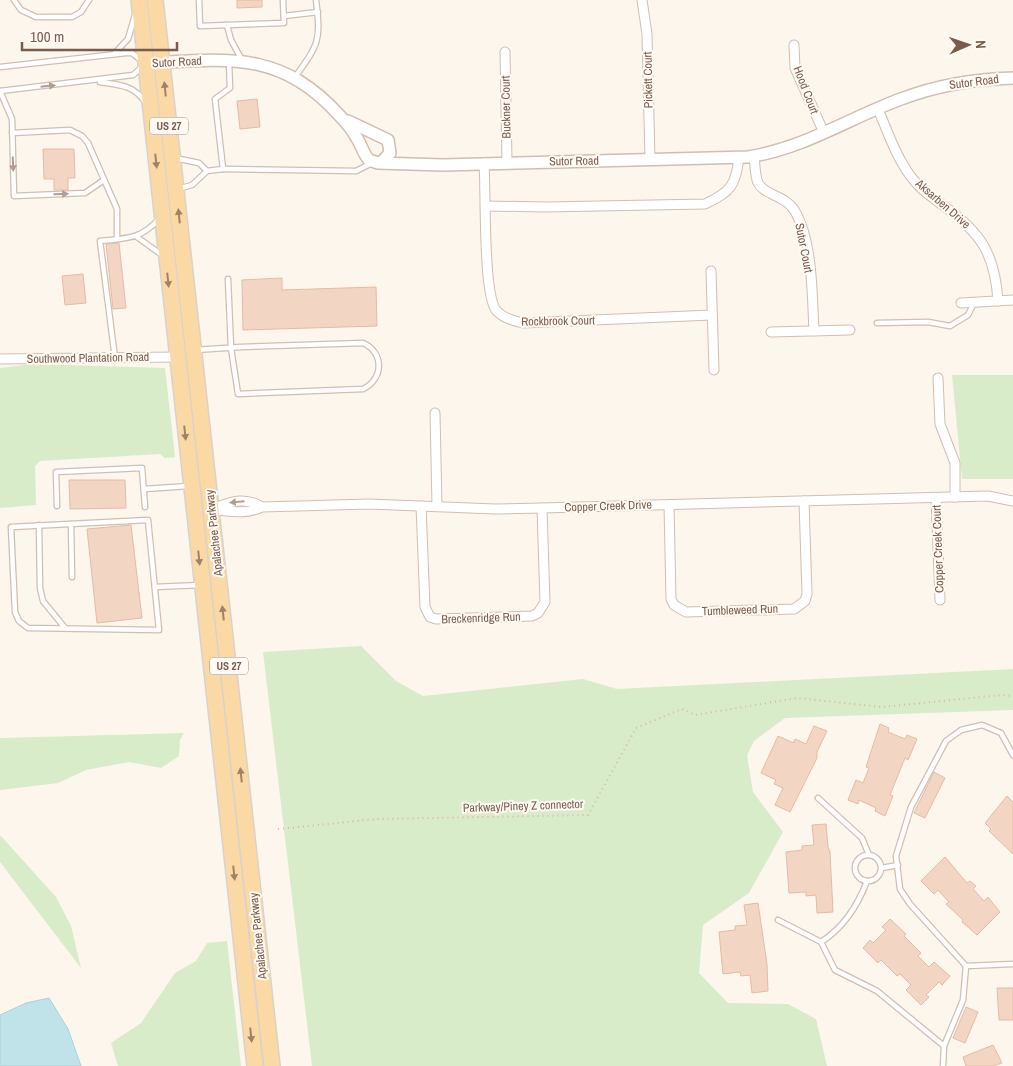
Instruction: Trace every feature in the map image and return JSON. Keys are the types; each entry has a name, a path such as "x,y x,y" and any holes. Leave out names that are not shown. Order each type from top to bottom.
{"main road":[{"name":"Apalachee Parkway","path":"155,0 272,1066"},
{"name":"Apalachee Parkway","path":"139,1 255,1066"},
{"path":"174,333 184,347 193,350"},
{"path":"177,357 187,360 196,375"},
{"path":"229,824 246,823"}],"street":[{"name":"Pickett Court","path":"642,0 648,34 650,160"},
{"name":"Hood Court","path":"794,45 795,68 824,133"},
{"name":"Buckner Court","path":"505,52 507,162"},
{"name":"Sutor Road","path":"146,64 229,60 266,65 295,77 324,99 352,130 364,152"},
{"name":"Sutor Road","path":"378,162 443,165 754,156 793,147 878,109 930,89 977,79 1013,78"},
{"name":"Aksarben Drive","path":"878,109 908,173 931,196 967,224 986,248 997,279 998,301"},
{"name":"Sutor Road","path":"340,116 358,128 376,136"},
{"path":"390,146 389,157 378,162 364,152 365,143 376,136 384,138 409,163"},
{"name":"Sutor Court","path":"754,156 758,182 764,189 784,199 791,205 800,222 811,283 814,331"},
{"path":"486,206 545,207 705,204 720,197 730,189 736,180 739,157"},
{"name":"Rockbrook Court","path":"484,163 488,288 496,310 504,316 523,323 712,315"},
{"path":"711,270 714,370"},
{"path":"961,303 1013,300"},
{"path":"771,332 850,330"},
{"name":"Southwood Plantation Road","path":"0,359 177,357"},
{"path":"938,378 940,424 955,463 955,497"},
{"path":"435,413 437,506"},
{"name":"Copper Creek Drive","path":"194,510 212,509 233,513 252,512 262,507 369,504 542,508 988,496 1013,501"},
{"name":"Copper Creek Court","path":"936,498 940,600"},
{"name":"Tumbleweed Run","path":"669,505 671,599 679,609 686,612 794,609 800,606 807,594 804,500"},
{"name":"Breckenridge Run","path":"421,506 425,607 430,617 436,619 512,618 532,616 538,613 545,602 542,508"}],"lane":[{"path":"14,0 21,10 36,17 72,16 81,12 89,0"},
{"path":"199,0 200,26 284,23 283,0"},
{"path":"295,77 318,42 320,31 316,0"},
{"path":"114,54 130,35 139,1"},
{"path":"284,16 318,12"},
{"path":"228,25 231,40 243,61"},
{"path":"0,67 132,53 146,64 133,75 96,81 0,91 12,119 14,196 85,193 104,180"},
{"path":"223,169 215,98 230,88 229,60"},
{"path":"96,81 128,86 139,93 151,112"},
{"path":"12,133 76,132 88,143 117,209 117,239"},
{"path":"172,157 199,163 207,171 192,185 176,190"},
{"name":"Sutor Road","path":"207,171 223,169 356,171 378,162"},
{"path":"116,358 100,241 137,237 150,229 161,216"},
{"path":"137,237 166,258"},
{"path":"193,350 231,348 363,343 374,350 380,368 373,382 363,389 238,394 231,348 228,278"},
{"path":"877,322 928,322 950,326 968,315 975,302"},
{"path":"57,506 56,472 142,468 145,507"},
{"path":"144,489 191,486"},
{"path":"148,520 160,630 28,628 19,622 15,612 11,527 39,525 148,520"},
{"path":"71,524 72,577"},
{"path":"39,525 40,588 44,602 66,628"},
{"path":"155,587 202,585"},
{"path":"943,1066 944,1046 963,1000 966,966 910,904 900,889 896,856 911,807 946,741 961,730 982,725 1001,733 1013,755"},
{"path":"818,798 862,838 869,855"},
{"path":"869,855 877,857 882,868 876,879 867,881 859,877 855,869 860,857 869,855"},
{"path":"882,868 898,865"},
{"path":"821,942 832,935 860,901 867,881"},
{"path":"778,920 821,942 835,970 877,991 944,1046"},
{"path":"966,966 1013,964"}],"path":[{"name":"Parkway/Piney Z connector","path":"278,830 378,819 588,815 636,728 682,710 694,715 797,698 882,707 1002,695 1013,696"}],"green space":[{"path":"32,364 165,368 175,457 165,458 160,454 40,461 35,466 36,505 0,508 0,368"},
{"path":"952,375 1013,375 1013,479 962,479"},
{"path":"361,646 396,681 423,696 583,679 617,689 1013,669 1013,710 785,718 754,741 747,755 753,792 783,832 749,893 703,925 699,973 728,1003 788,1004 816,1019 827,1066 312,1066 263,652"},
{"path":"184,733 180,740 179,756 161,768 129,762 86,770 58,783 0,790 0,738"},
{"path":"0,835 56,897 71,926 81,968 0,862"},
{"path":"227,941 241,1066 118,1066 111,1043 141,1023 175,973 196,961 207,943"}],"water":[{"path":"49,998 68,1029 81,1066 0,1066 0,1015 26,1003"}],"building":[{"path":"237,0 262,0 262,7 237,8"},
{"path":"257,99 260,127 240,129 237,101"},
{"path":"43,149 74,149 75,178 68,178 68,190 54,190 54,179 44,179"},
{"path":"119,243 126,308 113,309 106,244"},
{"path":"83,274 86,303 65,305 62,276"},
{"path":"282,278 282,290 376,287 377,326 243,330 242,280"},
{"path":"69,480 125,480 126,508 70,509"},
{"path":"131,525 142,618 97,623 87,529"},
{"path":"880,724 889,728 888,732 905,739 907,735 917,739 908,760 905,758 890,795 893,796 885,816 875,811 876,808 859,800 858,804 848,800 856,780 863,783 869,768 866,767"},
{"path":"814,726 827,731 817,752 817,758 790,812 775,805 783,788 774,784 776,780 761,773 778,736 794,743 795,739 806,744"},
{"path":"934,772 945,778 925,818 914,813"},
{"path":"1007,796 1013,802 1013,854 989,831 991,829 985,823"},
{"path":"826,824 830,852 833,912 817,913 816,895 806,896 806,892 789,893 786,852 802,850 802,846 814,845 812,825"},
{"path":"945,857 967,883 970,881 976,886 973,889 984,901 988,897 1000,912 977,935 946,904 949,902 938,890 934,894 921,881"},
{"path":"758,903 767,964 768,991 752,993 750,975 741,976 740,972 723,974 719,932 735,930 735,926 747,925 744,905"},
{"path":"890,919 906,934 904,936 921,953 918,956 929,967 934,962 950,976 942,985 939,982 926,995 929,997 921,1005 906,990 911,985 900,974 897,976 881,960 878,963 863,948 870,940 873,943 886,930 882,927"},
{"path":"997,988 1013,988 1013,1020 999,1020"},
{"path":"966,1007 978,1012 965,1043 953,1038"},
{"path":"993,1045 1002,1063 993,1066 966,1066 963,1057"}]}
